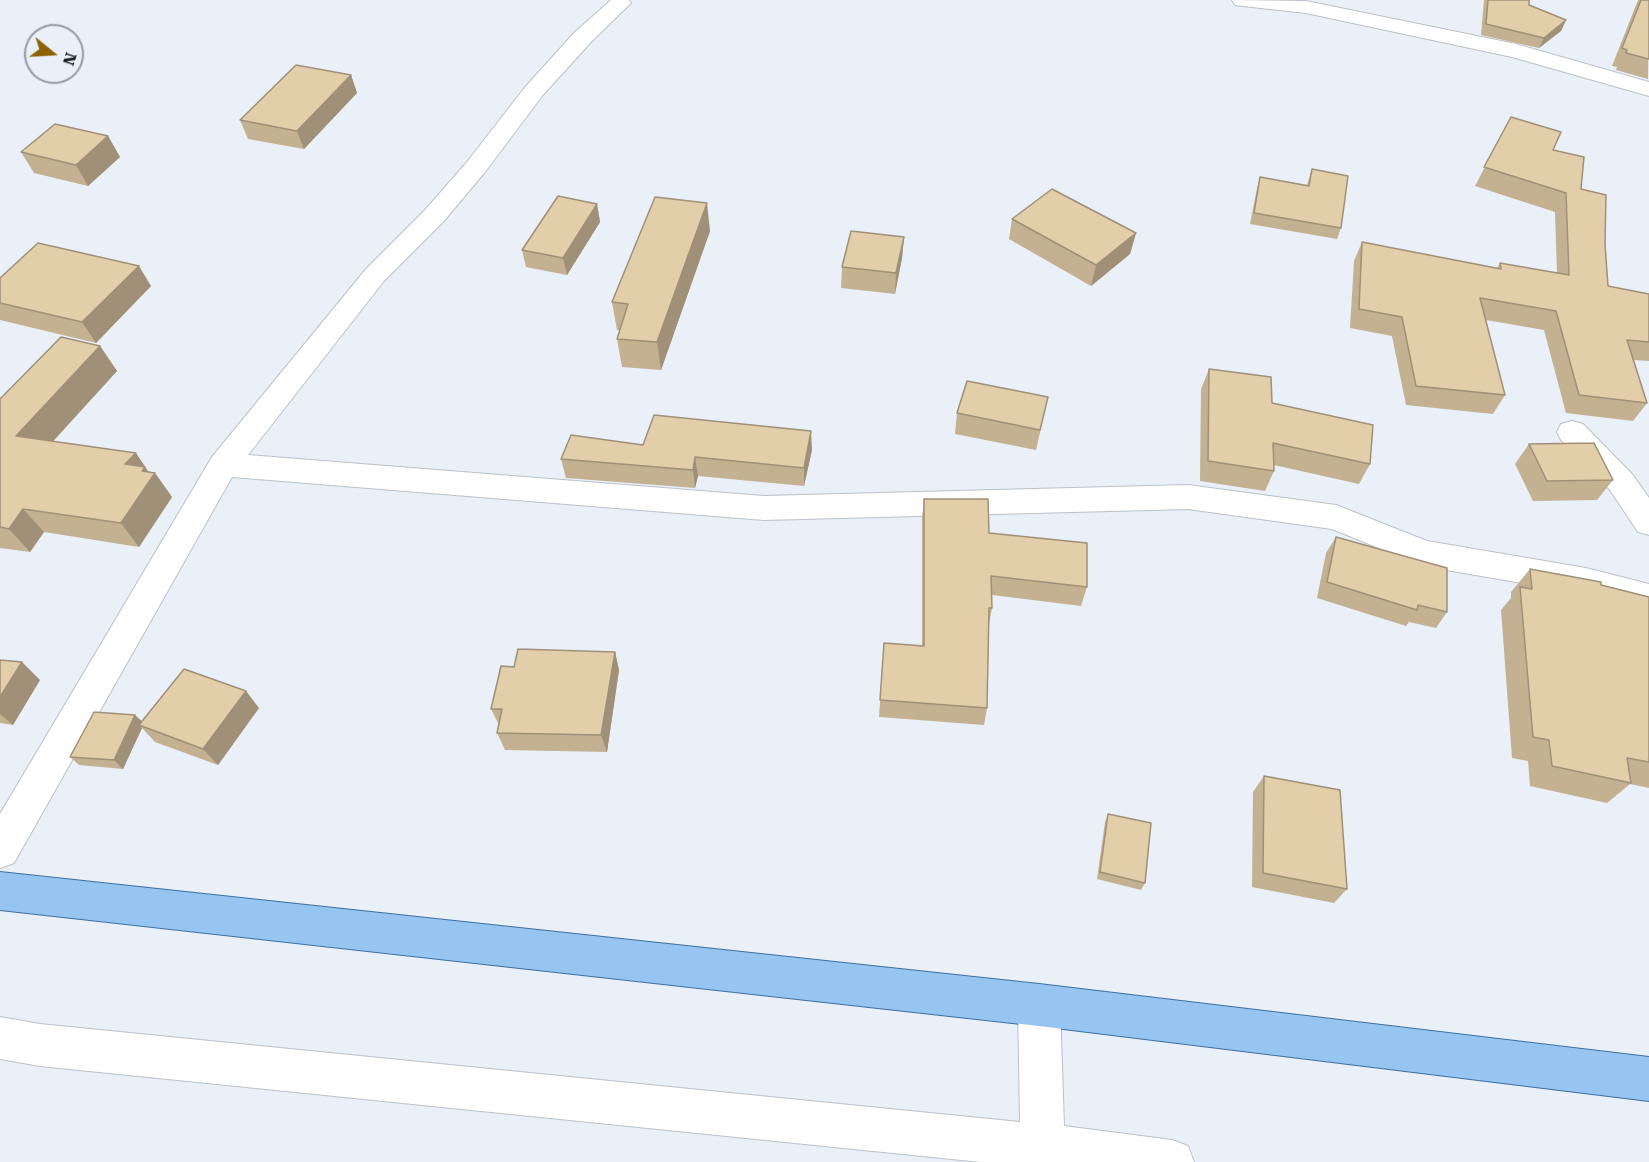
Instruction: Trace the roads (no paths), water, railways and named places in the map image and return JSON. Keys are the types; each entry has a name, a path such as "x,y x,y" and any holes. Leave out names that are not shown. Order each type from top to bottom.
{"main road":[{"path":"0,891 1039,1005 1649,1079"}],"street":[{"path":"1243,0 1306,7 1516,51 1649,89"},
{"path":"0,850 223,465 375,275 434,216 476,167 534,91 583,37 620,3"},
{"path":"1572,432 1621,482 1649,523"},
{"path":"223,465 764,508 1188,497 1336,517 1423,553 1586,581 1649,598"},
{"path":"1039,1005 1042,1146"},
{"path":"0,1038 40,1045 1042,1146 1172,1162"}]}
